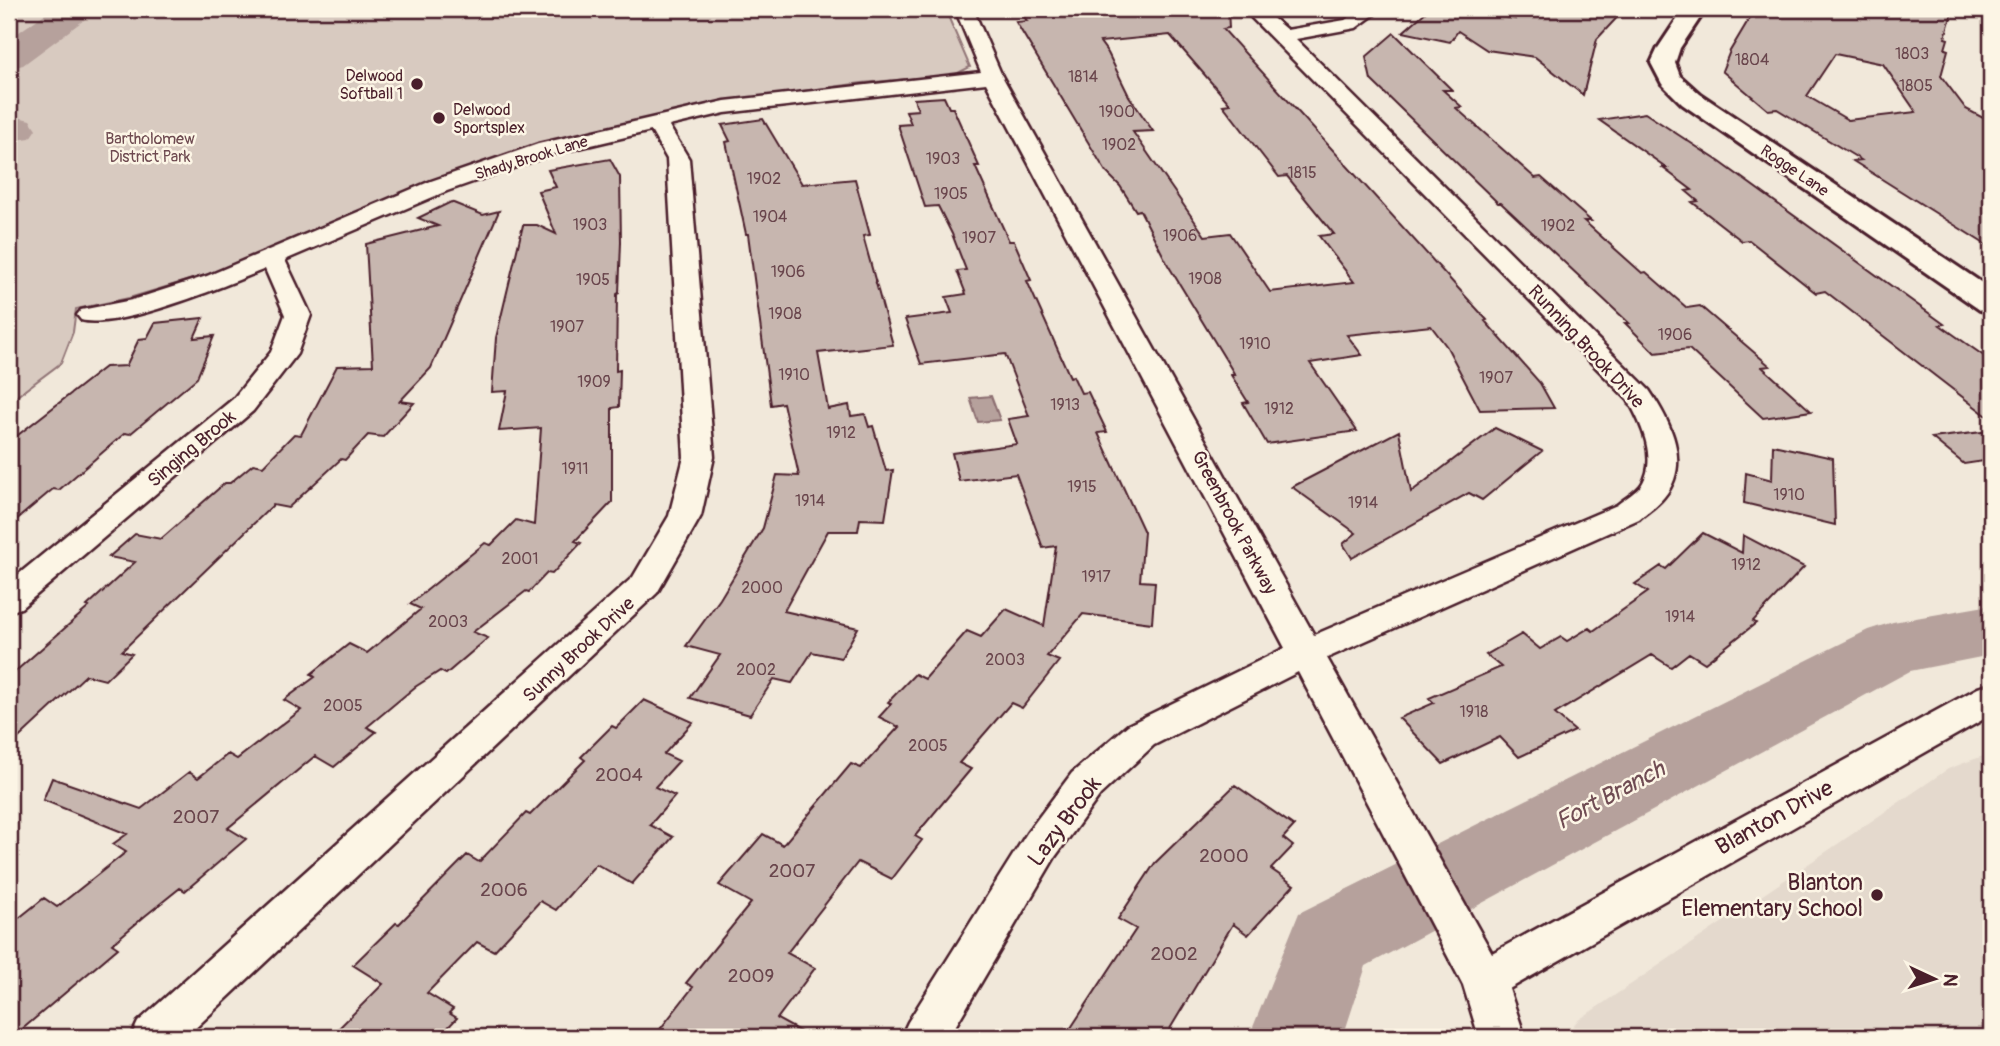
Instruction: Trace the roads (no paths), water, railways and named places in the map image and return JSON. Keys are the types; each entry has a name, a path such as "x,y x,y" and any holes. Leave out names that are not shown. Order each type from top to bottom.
{"street":[{"name":"Greenbrook Parkway","path":"964,9 992,76 1484,980 1502,1037"},
{"name":"Running Brook Drive","path":"1252,9 1283,36 1639,396 1657,426 1664,458 1656,487 1629,512 1306,653"},
{"path":"1283,36 1350,24 1373,9"},
{"name":"Rogge Lane","path":"1695,9 1669,48 1663,63 1670,79 1690,99 1991,303"},
{"name":"Shady Brook Lane","path":"90,315 136,307 205,285 439,186 546,149 725,107 822,93 992,76"},
{"name":"Sunny Brook Drive","path":"154,1037 645,585 685,516 699,457 678,159 656,122"},
{"name":"Singing Brook","path":"9,600 243,405 284,354 298,315 272,258"},
{"name":"Lazy Brook","path":"924,1037 1041,845 1086,784 1141,735 1306,653"},
{"name":"Blanton Drive","path":"1484,980 1991,698"}],"waterway":[{"path":"9,57 75,9"},
{"path":"9,128 15,129"},
{"name":"Fort Branch","path":"1296,1037 1330,941 1893,648 1991,630"}],"place":[{"name":"Delwood Softball 1","path":"417,84"},
{"name":"Delwood Sportsplex","path":"439,118"},
{"name":"Blanton Elementary School","path":"1877,895"}],"park label":[{"name":"Bartholomew District Park","path":"150,147"}]}
